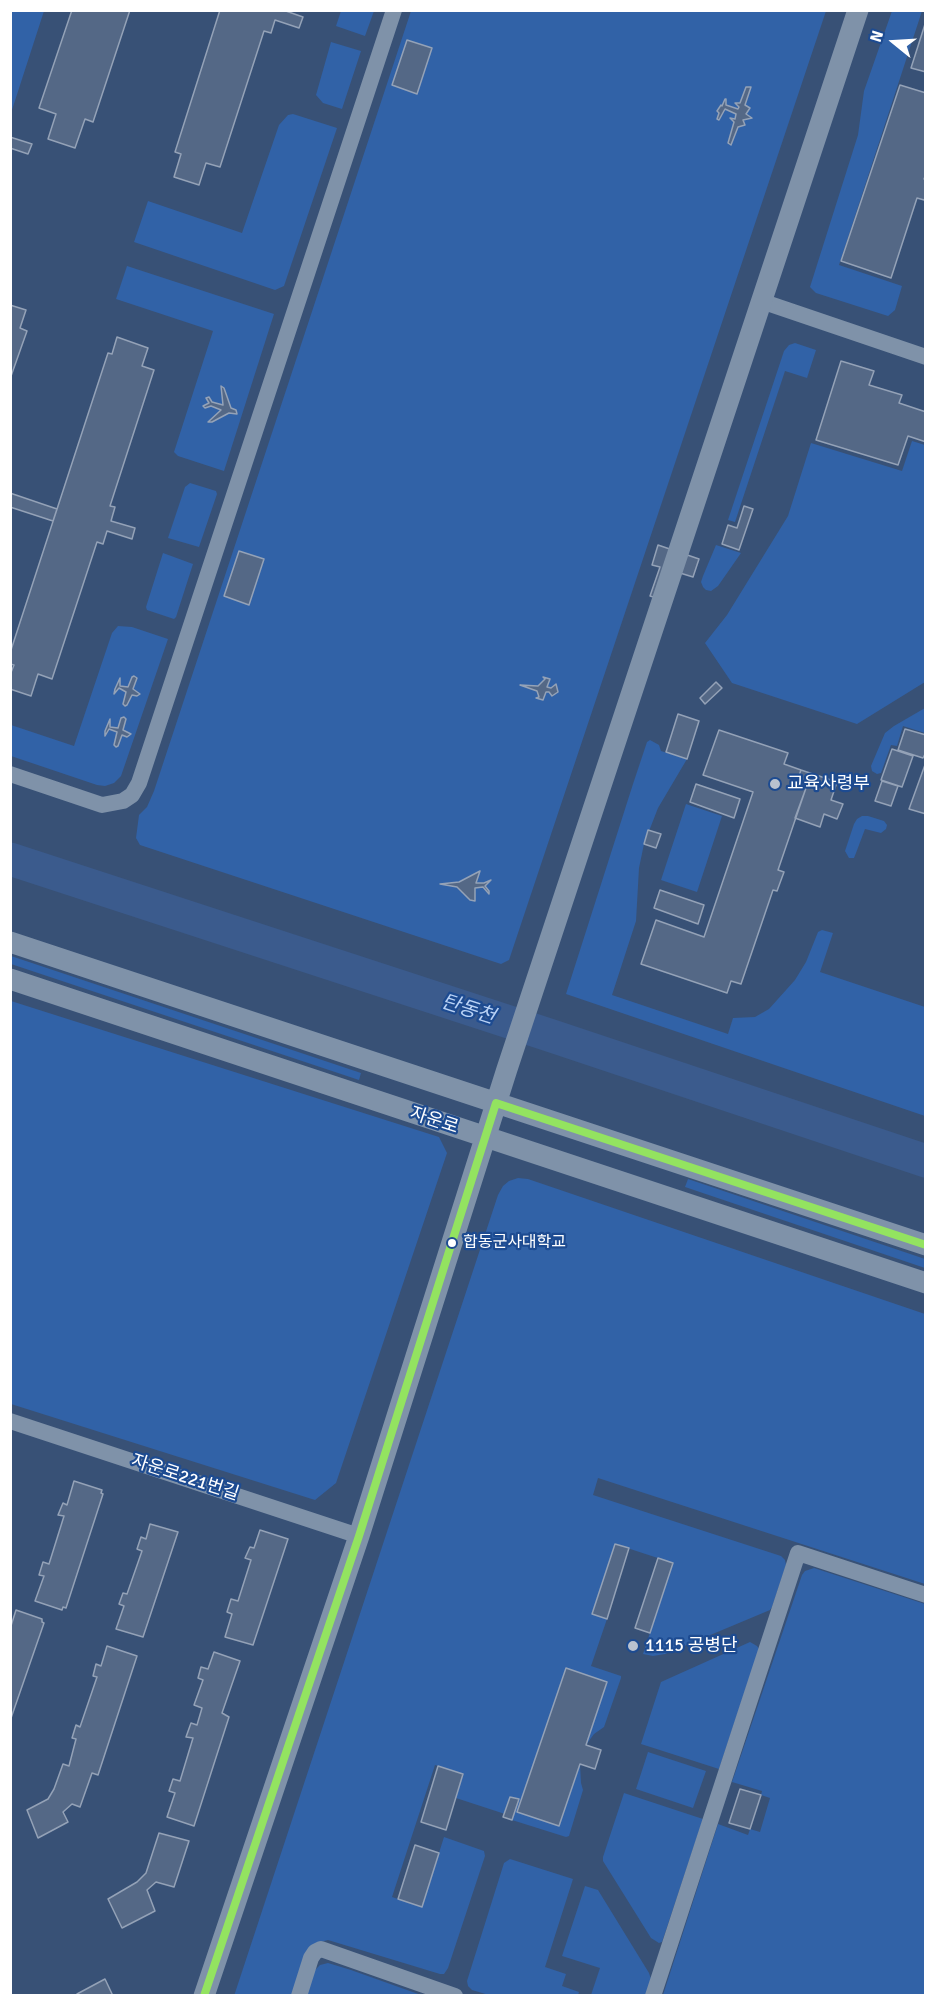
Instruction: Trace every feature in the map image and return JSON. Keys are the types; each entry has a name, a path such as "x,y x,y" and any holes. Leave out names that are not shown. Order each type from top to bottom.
{"street":[{"path":"10,774 102,805 123,801 132,795 139,783 394,10"},
{"path":"204,1995 359,1536 507,1069 858,10"},
{"path":"761,301 926,357"},
{"name":"자운로","path":"10,942 926,1245"},
{"name":"자운로","path":"10,980 926,1283"},
{"name":"자운로221번길","path":"10,1421 359,1536"},
{"path":"653,1995 798,1553 926,1595"},
{"path":"299,1995 311,1958 321,1949 455,1995"}],"shaded area":[{"path":"10,11 44,11 11,113"},
{"path":"341,11 374,11 365,36 336,26"},
{"path":"411,11 826,11 509,960 501,964 140,845 136,838 139,815 147,807 154,791"},
{"path":"892,11 922,11 839,265 902,286 895,310 888,316 816,293 810,287 858,135 864,91"},
{"path":"331,42 361,51 342,109 323,103 316,95"},
{"path":"293,114 337,128 284,286 275,290 134,242 148,201 242,233 279,125 288,115"},
{"path":"127,266 274,314 224,471 178,456 174,452 213,331 116,299"},
{"path":"795,343 816,350 807,378 785,371 735,522 728,520 784,351 789,345"},
{"path":"912,441 925,445 925,682 857,724 732,683 705,643 727,615 788,516 811,443 902,471"},
{"path":"190,483 216,491 217,494 199,547 168,538 185,487"},
{"path":"716,545 741,553 718,586 711,591 706,590 701,582"},
{"path":"163,553 193,564 174,619 147,610 146,607"},
{"path":"118,626 132,627 168,639 121,776 114,783 105,786 97,785 11,756 11,725 74,746 112,633"},
{"path":"925,708 925,733 903,726 897,746 891,745 881,773 877,774 872,771 871,766 885,733"},
{"path":"650,740 659,745 661,751 687,759 658,808 644,844 639,868 636,921 612,995 728,1034 733,1018 755,1017 769,1009 795,980 806,962 818,932 822,930 833,933 820,972 925,1007 925,1116 566,994 633,784 647,742"},
{"path":"686,804 722,816 697,892 661,880"},
{"path":"862,816 884,821 887,825 886,829 881,833 865,829 854,858 849,858 845,851 854,824"},
{"path":"11,956 361,1073 359,1080 11,964"},
{"path":"11,1001 439,1137 447,1153 336,1483 315,1500 11,1404"},
{"path":"518,1178 528,1179 925,1314 925,1584 598,1478 593,1495 781,1556 786,1565 770,1610 665,1654 653,1656 643,1654 673,1563 615,1544 592,1614 607,1619 591,1666 621,1676 604,1727 594,1734 586,1745 607,1682 566,1668 517,1812 559,1826 580,1764 583,1790 569,1836 512,1820 519,1799 510,1797 505,1814 456,1798 463,1774 435,1765 392,1897 422,1907 444,1837 484,1851 485,1856 448,1968 444,1974 328,1940 316,1943 293,1995 234,1996 498,1195 503,1186"},
{"path":"688,1179 925,1259 925,1268 685,1187"},
{"path":"814,1568 925,1604 925,1995 663,1995 718,1824 748,1835 750,1829 760,1832 770,1798 761,1795 762,1791 732,1782 802,1575 805,1571"},
{"path":"750,1642 759,1649 719,1769 641,1744 661,1682"},
{"path":"648,1752 706,1771 693,1808 636,1789"},
{"path":"624,1793 703,1819 662,1942 659,1943 651,1938 603,1861"},
{"path":"510,1859 573,1879 545,1967 566,1974 562,1986 579,1992 578,1995 489,1995 472,1990 468,1986 467,1981 504,1863"},
{"path":"585,1886 598,1890 649,1973 651,1979 646,1995 591,1995 600,1968 562,1956"},
{"path":"328,1963 421,1995 304,1996 315,1970 320,1965"}],"building":[{"path":"72,10 130,10 93,122 85,119 75,148 48,139 56,114 39,108"},
{"path":"220,10 283,10 303,17 299,28 275,20 271,33 264,31 220,167 206,163 199,185 174,177 181,154 175,152"},
{"path":"926,21 926,72 911,68"},
{"path":"407,40 432,48 417,94 392,85"},
{"path":"900,85 926,93 926,174 924,179 926,179 926,197 924,200 917,198 891,278 841,261"},
{"path":"746,87 751,87 745,105 750,108 746,114 752,118 743,120 745,125 738,127 731,145 728,143 734,122 730,118 735,119 736,114 725,109 719,120 717,111 725,99 726,105 738,109 735,103 740,103"},
{"path":"10,137 32,144 28,154 10,148"},
{"path":"10,305 26,310 20,328 27,331 10,379"},
{"path":"117,337 148,348 142,366 154,370 110,506 115,507 111,521 135,528 132,539 107,531 103,544 97,542 52,679 38,674 31,696 10,689 10,675 14,665 10,664 10,653 108,353 112,354"},
{"path":"841,361 874,371 869,385 902,395 899,403 926,412 926,442 908,436 898,465 816,440"},
{"path":"221,386 224,388 231,408 236,410 237,414 229,413 208,422 221,410 203,406 209,403 206,398 209,397 212,402 223,405"},
{"path":"10,493 57,509 53,521 10,507"},
{"path":"744,506 753,509 739,550 722,544 728,525 737,528"},
{"path":"658,545 699,559 693,577 680,573 670,602 650,596 660,567 652,565"},
{"path":"239,551 264,559 249,605 224,596"},
{"path":"134,676 137,678 133,689 140,694 132,695 125,706 123,704 126,692 119,688 114,694 115,689 120,678 120,686 128,687"},
{"path":"543,677 550,679 547,687 551,688 556,684 558,692 552,696 546,692 543,700 536,698 539,697 537,691 520,685 538,686 545,679"},
{"path":"716,682 722,688 705,704 700,698"},
{"path":"678,714 699,721 687,759 666,752"},
{"path":"121,718 126,719 123,730 131,734 127,737 122,735 116,747 114,745 117,732 109,729 105,736 105,731 110,719 110,727 118,728"},
{"path":"905,729 926,735 926,752 923,758 898,750"},
{"path":"719,730 788,753 784,764 801,770 796,784 806,788 778,870 784,872 777,891 773,890 741,984 731,981 727,993 641,964 656,920 704,937 753,792 703,775"},
{"path":"892,749 913,756 902,787 881,780"},
{"path":"926,762 926,814 909,809"},
{"path":"801,770 837,782 831,800 843,804 837,819 824,814 820,827 795,818 806,788 796,784"},
{"path":"882,781 898,786 891,806 875,801"},
{"path":"696,784 740,799 734,818 690,802"},
{"path":"648,830 661,834 656,848 644,844"},
{"path":"480,871 476,883 491,880 485,886 489,894 483,887 475,888 475,901 470,900 457,887 440,884 459,882"},
{"path":"660,890 704,905 698,924 654,908"},
{"path":"74,1481 102,1490 103,1494 66,1608 63,1607 62,1610 35,1601 44,1576 39,1575 43,1562 49,1564 64,1516 58,1515 63,1503 67,1505"},
{"path":"150,1524 178,1532 143,1637 116,1629 124,1606 119,1604 123,1593 127,1594 142,1551 137,1549 141,1537 146,1539"},
{"path":"260,1530 288,1539 253,1645 225,1637 232,1614 227,1612 231,1599 238,1601 251,1560 245,1558 250,1547 254,1548"},
{"path":"615,1544 629,1548 607,1619 592,1614"},
{"path":"658,1558 673,1563 650,1633 635,1628"},
{"path":"16,1610 42,1619 44,1623 10,1721 10,1629"},
{"path":"107,1646 137,1656 98,1775 92,1773 80,1807 72,1804 63,1812 68,1822 38,1838 27,1810 48,1799 63,1764 69,1766 76,1739 72,1738 76,1725 80,1727 97,1677 93,1676 96,1664 101,1666"},
{"path":"214,1652 240,1661 222,1713 229,1717 194,1826 167,1817 175,1793 169,1791 173,1779 180,1781 193,1738 186,1737 191,1723 197,1725 202,1708 194,1705 203,1680 198,1678 201,1667 208,1669"},
{"path":"566,1668 607,1682 586,1745 601,1750 595,1769 580,1764 559,1826 517,1812"},
{"path":"438,1766 463,1774 446,1830 421,1822"},
{"path":"740,1789 761,1795 750,1829 729,1823"},
{"path":"510,1797 519,1799 512,1820 503,1817"},
{"path":"159,1833 189,1841 174,1887 156,1882 147,1890 155,1911 122,1928 108,1899 137,1882 146,1873"},
{"path":"415,1845 439,1853 422,1907 398,1899"},
{"path":"105,1979 113,1996 78,1996 77,1994"}],"waterway":[{"name":"탄동천","path":"10,859 926,1161"}],"transit line":[{"path":"204,1996 359,1536 496,1103 926,1245"}],"place":[{"name":"교육사령부","path":"775,784"},
{"name":"합동군사대학교","path":"452,1243"},
{"name":"1115 공병단","path":"633,1646"}]}
